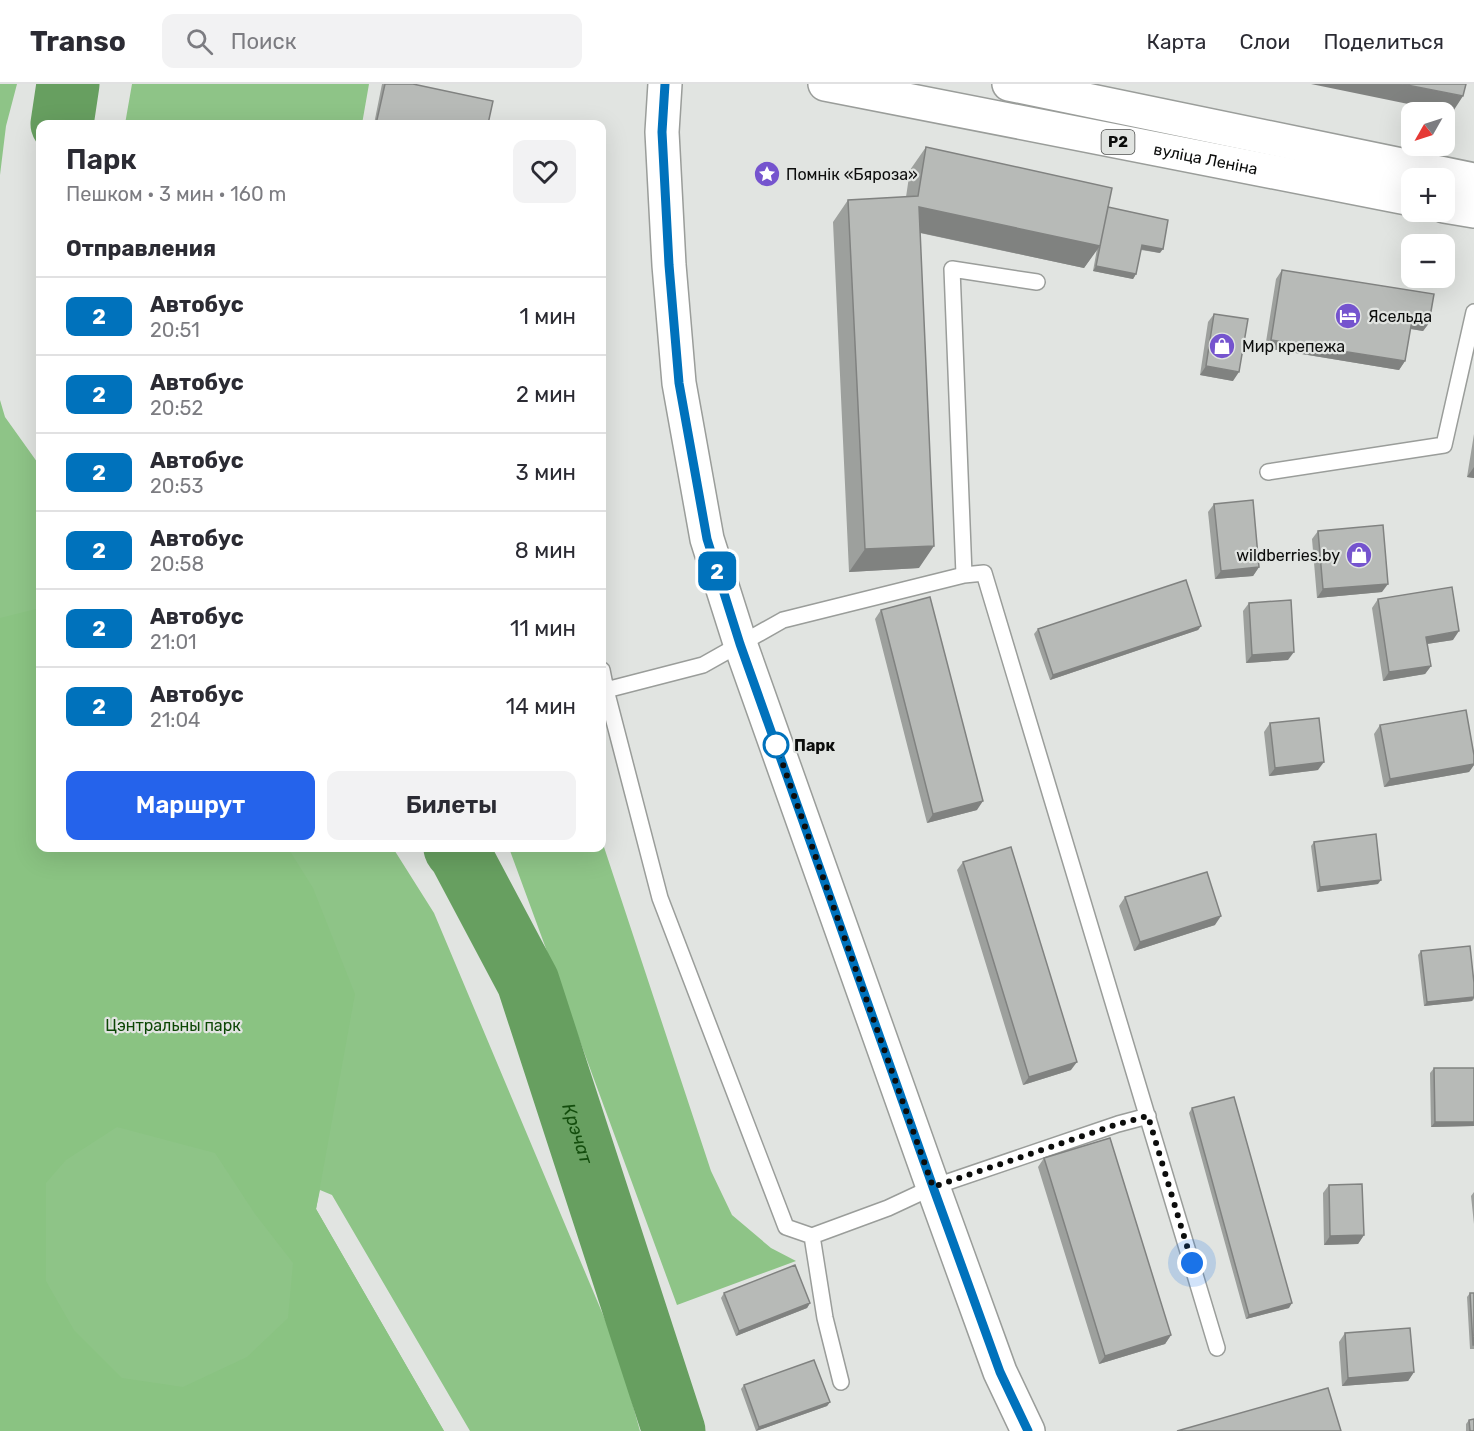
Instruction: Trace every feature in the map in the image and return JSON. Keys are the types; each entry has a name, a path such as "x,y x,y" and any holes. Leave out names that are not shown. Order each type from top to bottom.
{"street":[{"path":"665,84 662,132 669,265 679,383 707,539 740,644 933,1187 1000,1372 1028,1431"},
{"name":"вуліца Леніна","path":"828,84 1401,197"},
{"name":"вуліца Леніна","path":"1009,84 1474,180"},
{"path":"1455,208 1474,211"}],"lane":[{"path":"964,575 952,269 1037,282"},
{"path":"1268,472 1444,445 1474,312"},
{"path":"1148,1116 1118,1124 933,1187 888,1208 812,1236 786,1227 660,898 606,690 703,665 783,620 964,575 984,573 1148,1116 1217,1348"},
{"path":"812,1236 825,1318 841,1382"}],"green space":[{"path":"0,84 17,84 6,126 0,175"},
{"path":"132,84 369,84 363,120 126,120"},
{"name":"Цэнтральны парк","path":"0,400 5,417 36,460 36,852 396,852 434,913 617,1348 640,1431 470,1431 332,1195 320,1190 316,1209 444,1431 0,1431"},
{"name":"Цэнтральны парк","path":"36,609 36,852 290,852 313,888 355,994 316,1209 444,1431 0,1431 0,618","holes":["117,1127 215,1153 255,1214 293,1263 288,1318 247,1357 183,1387 122,1378 74,1330 46,1281 46,1183 66,1160"]},
{"path":"510,852 606,852 711,1171 732,1215 771,1248 796,1261 677,1305"}],"building":[{"path":"385,84 413,84 493,101 489,120 377,120"},
{"path":"1402,84 1466,84 1463,96"},
{"path":"926,147 1112,188 1100,246 919,207 934,546 865,549 848,200 918,196"},
{"path":"1108,207 1168,220 1163,249 1142,245 1136,274 1096,266"},
{"name":"Ясельда","path":"1282,270 1434,294 1429,323 1412,320 1405,361 1271,340"},
{"path":"1214,314 1248,319 1239,372 1206,366"},
{"path":"1253,500 1259,567 1221,571 1214,504"},
{"path":"1383,525 1388,584 1323,589 1318,531"},
{"path":"1186,580 1201,626 1053,675 1038,629"},
{"path":"1452,587 1459,631 1426,637 1431,666 1389,672 1378,599"},
{"path":"930,597 983,801 933,814 881,610"},
{"path":"1291,600 1294,652 1252,655 1249,603"},
{"path":"1466,710 1474,764 1390,779 1380,725"},
{"path":"1319,718 1324,762 1275,768 1270,723"},
{"path":"1376,834 1381,880 1320,887 1314,842"},
{"path":"1011,847 1077,1062 1029,1077 963,862"},
{"path":"1207,872 1221,916 1140,942 1125,897"},
{"path":"1470,946 1474,997 1427,1002 1421,951"},
{"path":"1434,1068 1474,1068 1474,1122 1435,1122"},
{"path":"1234,1097 1292,1303 1249,1315 1192,1108"},
{"path":"1110,1138 1171,1335 1105,1356 1044,1158"},
{"path":"1362,1184 1364,1235 1330,1236 1329,1185"},
{"path":"795,1265 810,1303 739,1331 724,1293"},
{"path":"1470,1293 1474,1293 1474,1345 1473,1345"},
{"path":"1410,1328 1414,1372 1348,1378 1345,1333"},
{"path":"814,1360 830,1402 759,1427 744,1385"},
{"path":"1328,1388 1341,1431 1177,1431"},
{"path":"1474,1419 1474,1431 1470,1431 1469,1420"}],"waterway":[{"name":"Крэчат","path":"63,120 68,84"},
{"name":"Крэчат","path":"458,852 528,982 674,1431"}],"bus line":[{"name":"2","path":"665,84 662,132 669,265 679,383 707,539 740,644 933,1187 1000,1372 1028,1431"}],"place":[{"name":"Помнік «Бяроза»","path":"767,174"},
{"name":"Ясельда","path":"1348,316"},
{"name":"Мир крепежа","path":"1222,346"},
{"name":"wildberries.by","path":"1359,555"},
{"name":"Парк","path":"776,745"}],"route":[{"path":"776,745 933,1187 1118,1124 1148,1116 1192,1263"}]}
